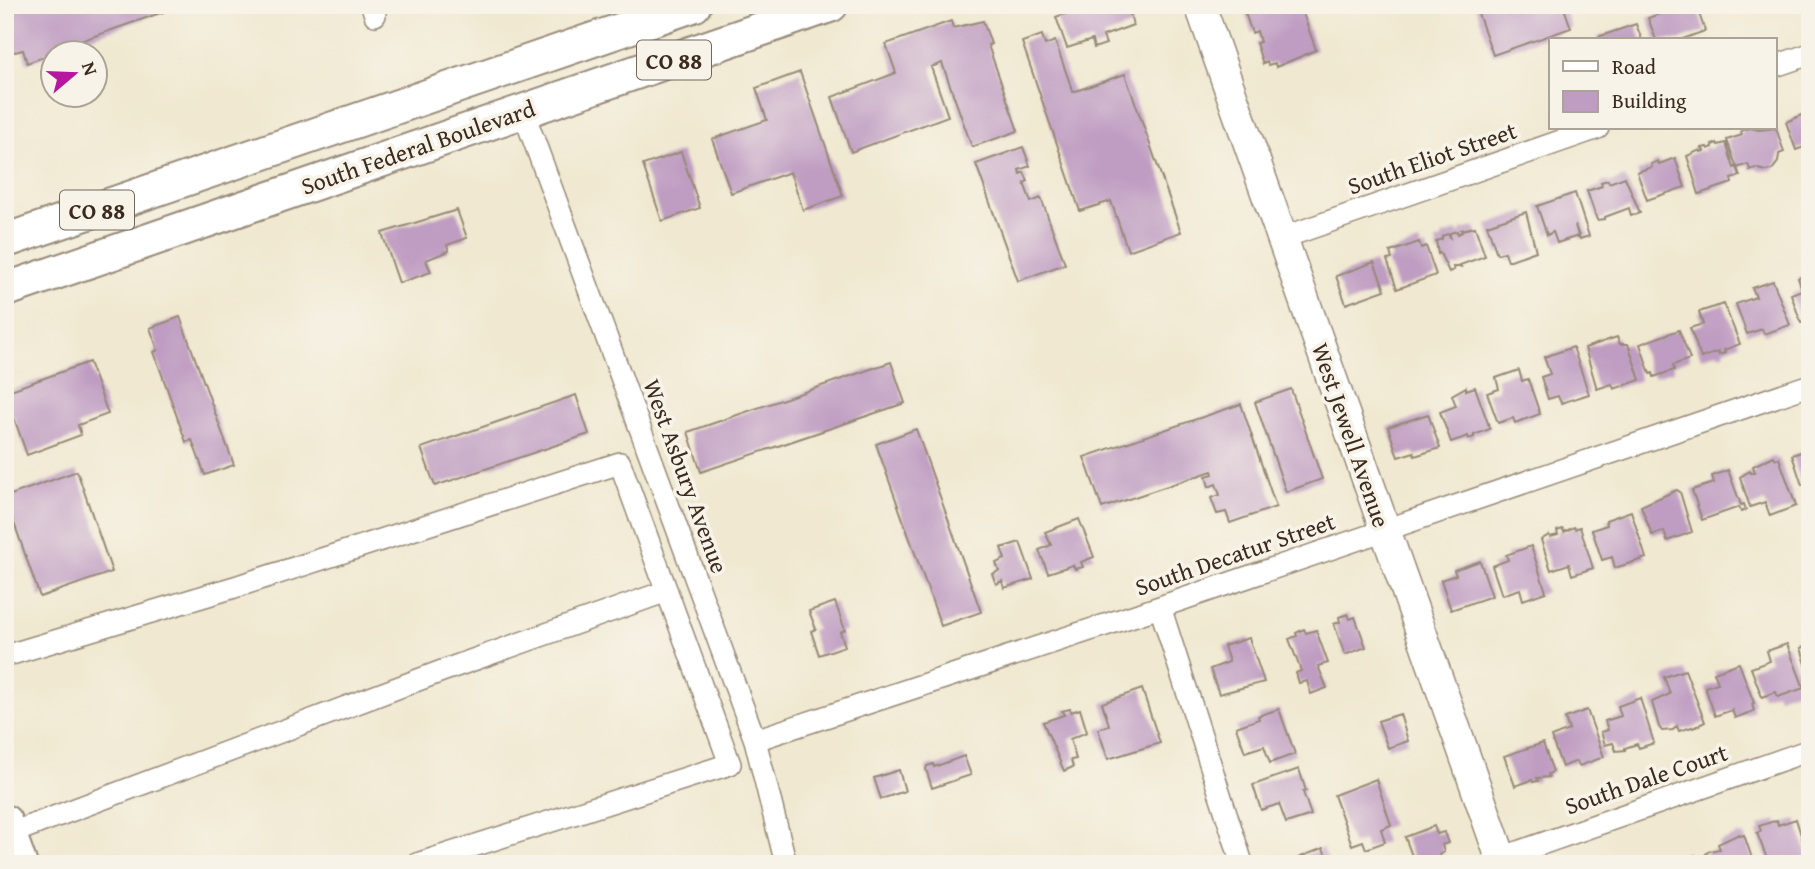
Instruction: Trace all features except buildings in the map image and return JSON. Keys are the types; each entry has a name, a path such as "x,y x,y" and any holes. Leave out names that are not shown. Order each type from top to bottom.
{"main road":[{"name":"South Federal Boulevard","path":"5,241 694,5"},
{"name":"South Federal Boulevard","path":"5,290 831,5"}],"street":[{"name":"West Jewell Avenue","path":"1200,5 1502,861"},
{"path":"1776,66 1810,54"},
{"name":"West Asbury Avenue","path":"523,111 755,740 786,864"},
{"name":"South Eliot Street","path":"1282,238 1592,130"},
{"name":"South Decatur Street","path":"755,740 1160,607 1810,385"},
{"path":"5,656 238,586 620,463 730,764 417,864"},
{"path":"11,840 442,671 667,591"},
{"path":"1160,607 1242,863"},
{"name":"South Dale Court","path":"1502,861 1810,750"}]}
